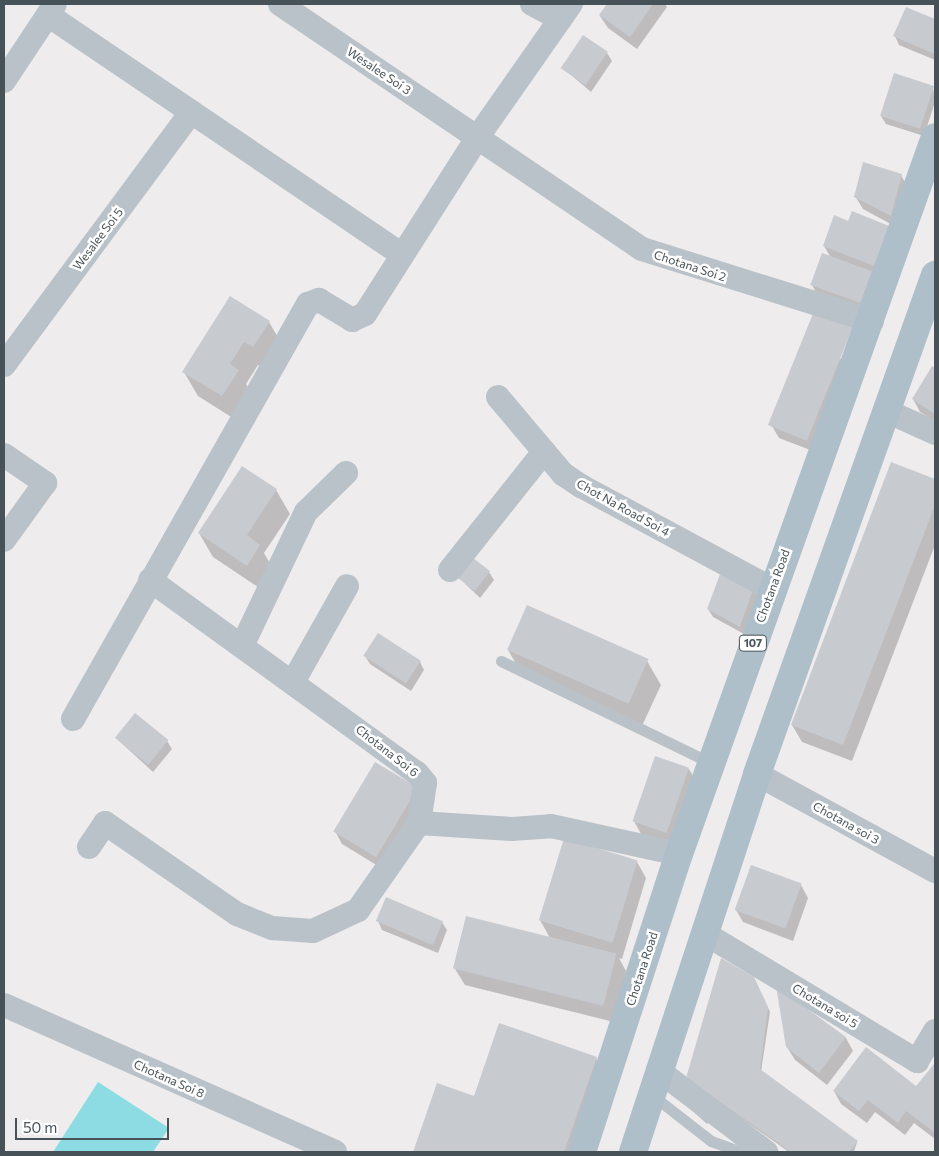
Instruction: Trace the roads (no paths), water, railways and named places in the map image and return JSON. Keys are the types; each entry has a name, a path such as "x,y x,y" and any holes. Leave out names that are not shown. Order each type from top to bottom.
{"main road":[{"name":"Chotana Road","path":"582,1152 679,854 772,589 872,321 935,137"},
{"path":"633,1152 757,774 888,412 935,275"}],"street":[{"name":"Wesalee Soi 3","path":"280,4 477,138"},
{"path":"72,719 308,304 319,300 352,320 365,314 401,254 477,138 565,11 532,4"},
{"path":"4,81 52,9 192,112 401,254"},
{"name":"Wesalee Soi 5","path":"4,365 192,112"},
{"name":"Chotana Soi 2","path":"477,138 642,249 872,321"},
{"name":"Chot Na Road Soi 4","path":"498,397 544,452 581,486 772,589"},
{"path":"888,412 935,433"},
{"path":"450,570 544,452"},
{"path":"4,455 45,483 4,540"},
{"path":"242,646 306,512 346,473"},
{"name":"Chotana Soi 6","path":"150,580 417,773 424,783 419,823"},
{"path":"293,682 347,586"},
{"name":"Chotana soi 3","path":"757,774 935,871"},
{"path":"89,847 105,823 237,914 272,928 313,931 358,910 419,823 512,829 551,826 679,854"},
{"name":"Chotana soi 5","path":"704,934 917,1061 935,1032"},
{"name":"Chotana Soi 8","path":"4,1005 335,1152"},
{"path":"655,1082 766,1152"}],"lane":[{"path":"501,661 711,762"},
{"path":"655,1082 711,1141 742,1152"}],"water":[{"path":"98,1082 169,1128 153,1152 53,1152"}]}
